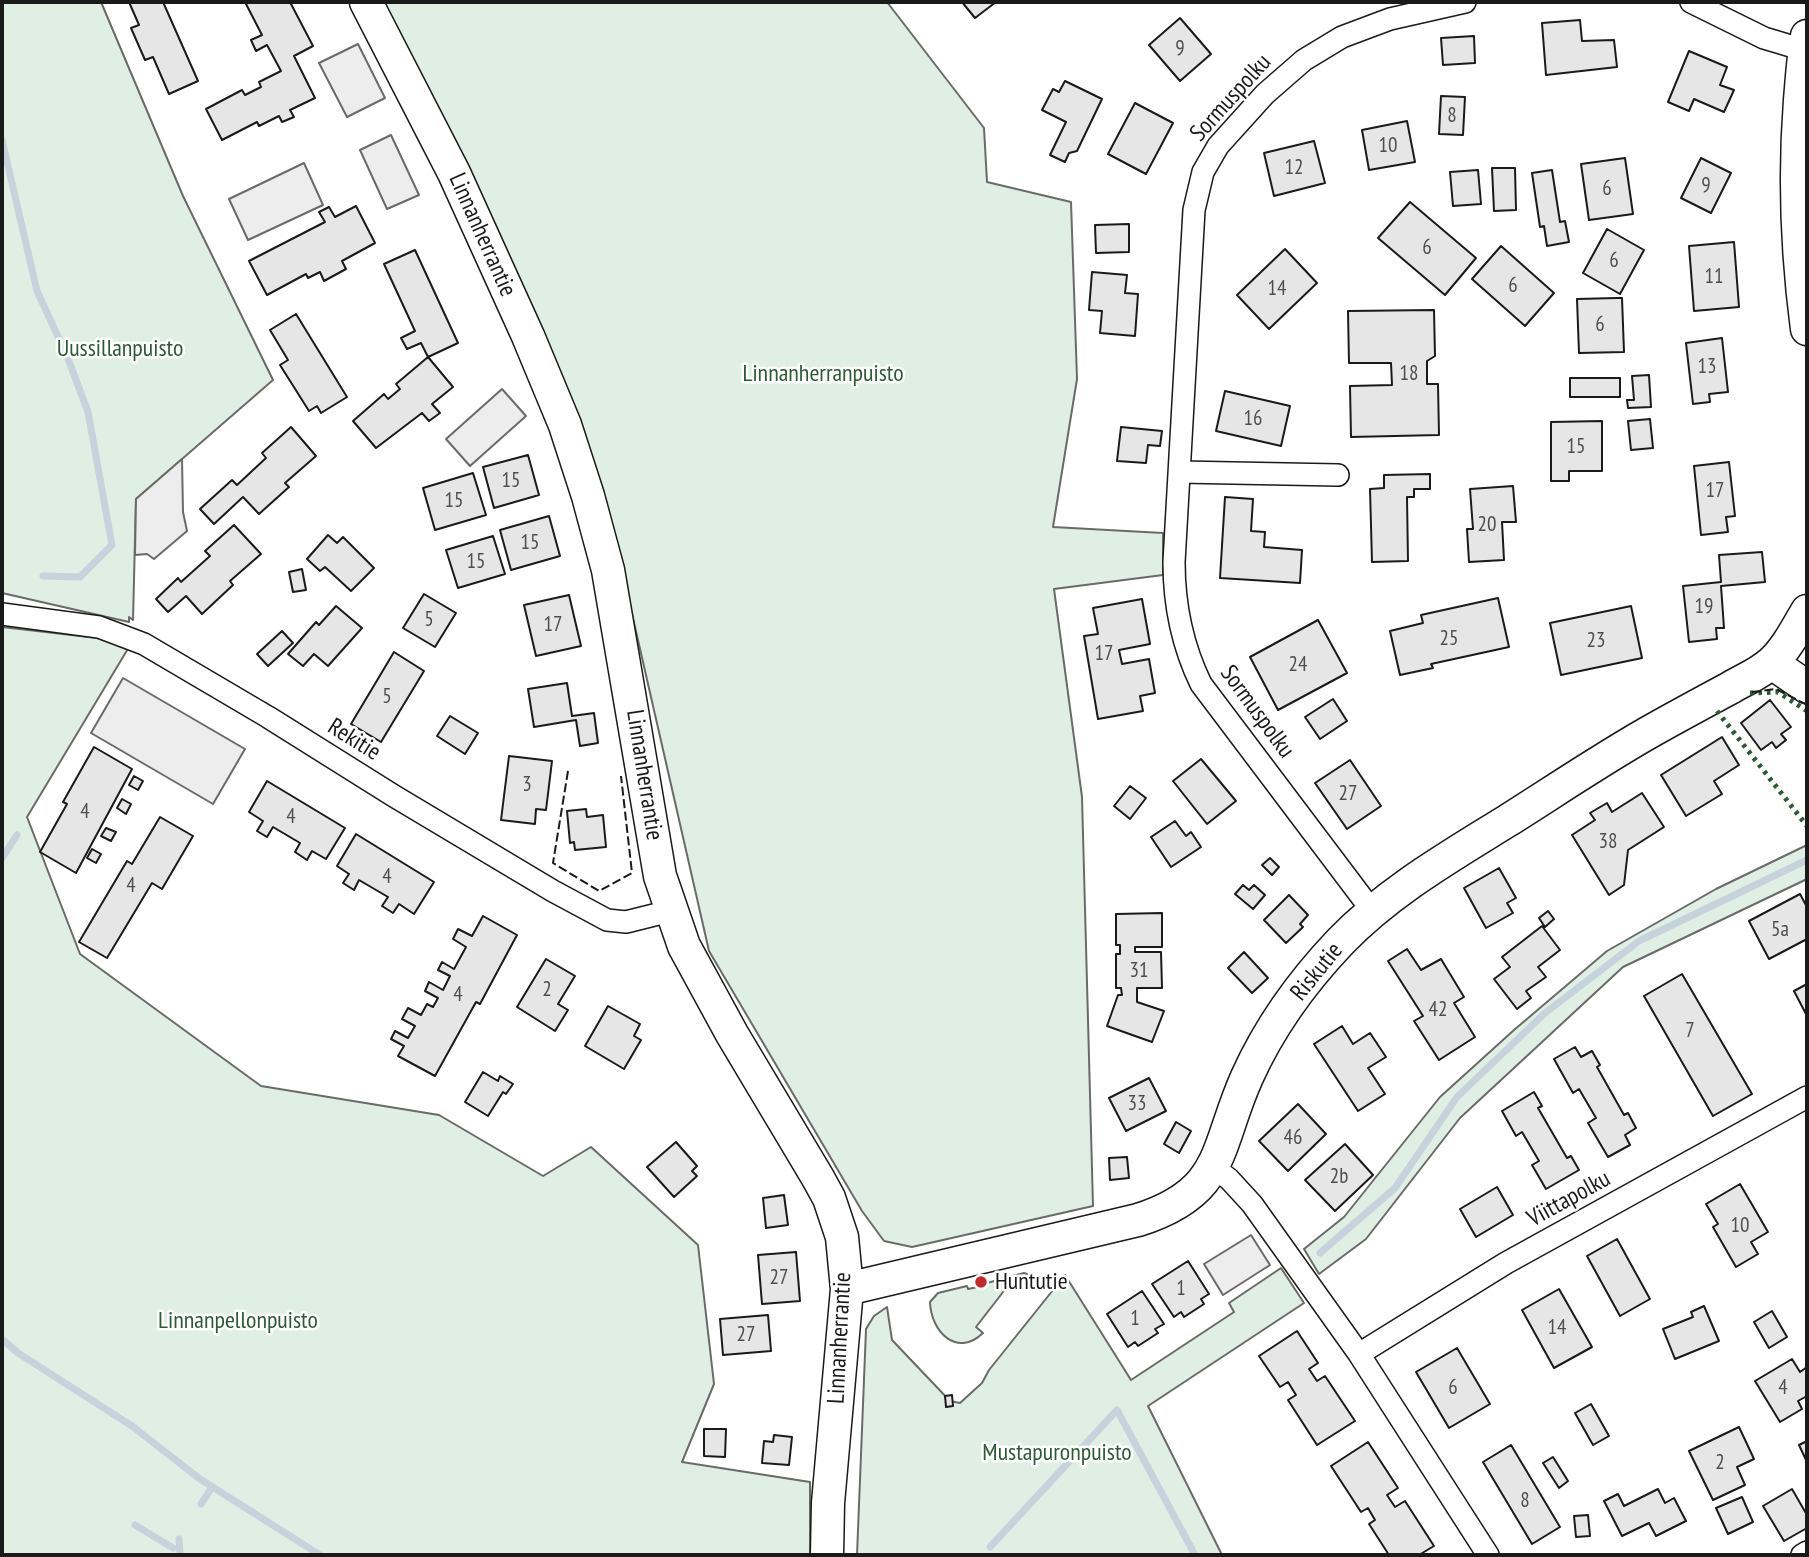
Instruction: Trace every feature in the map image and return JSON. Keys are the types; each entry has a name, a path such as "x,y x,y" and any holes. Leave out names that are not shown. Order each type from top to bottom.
{"street":[{"name":"Linnanherrantie","path":"366,2 454,173 565,425 608,570 660,877 670,911 700,979 829,1198 842,1237 846,1289 828,1503 827,1555"},
{"name":"Sormuspolku","path":"1373,912 1209,695 1194,669 1176,609 1174,587 1194,211 1203,172 1218,146 1265,94 1304,60 1342,37 1390,19 1465,2"},
{"path":"1691,2 1764,38 1806,43 1797,136 1796,191 1800,274 1807,329"},
{"path":"1181,472 1338,475"},
{"name":"Riskutie","path":"846,1289 1156,1214 1186,1198 1213,1167 1247,1077 1273,1029 1304,984 1341,941 1373,912 1427,872 1645,734 1772,663 1807,611"},
{"name":"Rekitie","path":"2,614 99,627 144,645 268,717 552,891 607,919 626,922 670,911"},
{"path":"1772,663 1807,687"},
{"name":"Viittapolku","path":"1359,1354 1506,1263 1807,1097"},
{"path":"1213,1167 1229,1179 1252,1204 1359,1354 1488,1555"},
{"path":"1802,1555 1807,1552"}],"green space":[{"name":"Uussillanpuisto","path":"2,2 101,2 183,196 273,380 136,499 133,620 129,617 129,622 2,593"},
{"name":"Linnanherranpuisto","path":"381,2 887,2 984,128 987,182 1071,202 1077,379 1053,527 1163,533 1163,575 1054,589 1082,797 1093,1206 912,1247 884,1241 862,1211 709,951 614,535"},
{"name":"Linnanpellonpuisto","path":"2,627 132,642 27,817 80,954 261,1086 439,1115 543,1176 591,1147 698,1245 714,1384 682,1462 810,1482 810,1555 2,1555"},
{"path":"1807,845 1807,879 1623,967 1460,1118 1366,1239 1319,1274 1304,1249 1344,1217 1440,1097 1514,1030 1607,951 1716,889"},
{"name":"Mustapuronpuisto","path":"1281,1268 1304,1303 1148,1406 1222,1555 857,1555 866,1329 874,1316 887,1307 892,1340 950,1401 960,1403 982,1383 989,1370 1065,1275 1131,1380 1234,1312 1229,1303"},
{"path":"1027,1274 1018,1287 1010,1283 976,1327 983,1333 964,1343 955,1342 940,1332 931,1313 930,1302 938,1293 967,1286 968,1289 987,1285"}],"shaded area":[{"path":"358,44 385,98 347,117 319,63"},
{"path":"391,135 419,195 387,209 360,150"},
{"path":"304,163 323,205 248,240 229,199"},
{"path":"502,389 526,416 470,466 446,439"},
{"path":"182,459 183,512 187,531 154,559 147,554 135,555 136,499"},
{"path":"123,678 245,749 213,804 91,733"},
{"path":"1251,1235 1270,1265 1223,1295 1204,1264"}],"building":[{"path":"129,2 163,2 198,81 169,94 153,57 145,60 131,28 139,25"},
{"path":"245,2 290,2 313,46 294,56 315,98 290,110 294,117 282,122 279,116 259,126 257,122 222,140 206,109 242,90 245,95 261,87 259,82 281,71 267,45 256,51 251,40 262,35"},
{"path":"962,2 996,2 975,18"},
{"path":"1180,18 1211,54 1180,81 1149,45"},
{"path":"1580,20 1582,41 1614,40 1617,67 1546,75 1542,23"},
{"path":"1474,36 1475,63 1443,65 1441,38"},
{"path":"1689,51 1727,67 1720,85 1734,90 1724,112 1694,99 1689,111 1668,102"},
{"path":"1065,81 1102,99 1077,151 1069,153 1065,162 1050,155 1066,122 1042,110 1053,89 1059,92"},
{"path":"1441,96 1465,97 1463,135 1439,134"},
{"path":"1135,103 1173,123 1146,174 1108,154"},
{"path":"1407,121 1415,162 1369,170 1362,130"},
{"path":"1314,141 1325,183 1274,196 1264,153"},
{"path":"1625,158 1633,214 1589,220 1581,164"},
{"path":"1701,158 1731,173 1711,213 1681,198"},
{"path":"1492,168 1515,168 1516,210 1494,211"},
{"path":"1478,170 1481,204 1453,206 1450,172"},
{"path":"1552,170 1560,222 1565,221 1569,242 1547,246 1544,226 1540,227 1532,173"},
{"path":"1410,202 1476,258 1445,295 1378,238"},
{"path":"356,206 375,243 342,261 346,269 324,281 320,272 308,278 306,274 267,295 249,261 325,222 319,212 329,207 335,217"},
{"path":"1129,224 1129,252 1096,253 1095,225"},
{"path":"1607,229 1644,250 1620,294 1583,273"},
{"path":"1734,242 1739,307 1694,311 1689,246"},
{"path":"1501,246 1554,293 1525,326 1472,279"},
{"path":"1285,249 1317,283 1269,329 1237,295"},
{"path":"415,250 458,343 428,357 421,343 407,349 401,338 415,331 384,264"},
{"path":"1092,272 1127,275 1125,293 1138,294 1135,336 1100,333 1102,311 1089,310"},
{"path":"1622,298 1624,352 1579,353 1577,299"},
{"path":"1434,310 1435,356 1427,361 1427,384 1438,384 1439,435 1351,437 1350,386 1392,385 1391,363 1349,363 1348,311"},
{"path":"296,314 347,397 321,413 317,406 309,411 280,365 288,360 270,330"},
{"path":"1722,338 1728,392 1709,394 1710,402 1693,404 1686,343"},
{"path":"428,357 453,387 432,404 440,413 429,421 422,413 376,448 353,421 384,394 388,399 400,389 396,384"},
{"path":"1649,375 1651,407 1628,408 1627,400 1634,400 1632,376"},
{"path":"1570,378 1620,378 1620,397 1570,397"},
{"path":"1225,391 1290,406 1281,446 1216,431"},
{"path":"1650,419 1653,448 1631,450 1628,421"},
{"path":"1602,421 1602,471 1569,471 1569,481 1551,481 1551,422"},
{"path":"291,427 316,456 285,483 289,487 259,514 243,497 214,524 200,509 232,480 237,485 266,458 262,453"},
{"path":"1121,427 1162,431 1160,446 1148,445 1146,463 1117,461"},
{"path":"528,455 539,495 494,508 483,467"},
{"path":"1729,462 1735,516 1726,517 1728,532 1701,535 1694,466"},
{"path":"473,473 486,515 435,530 423,488"},
{"path":"1430,474 1430,489 1414,489 1414,497 1407,497 1408,561 1372,562 1370,489 1384,488 1384,475"},
{"path":"1513,486 1516,522 1502,522 1504,560 1469,562 1467,529 1473,529 1470,489"},
{"path":"1225,497 1253,499 1251,531 1265,532 1264,547 1302,550 1300,583 1220,578"},
{"path":"549,516 560,556 511,570 500,530"},
{"path":"234,525 261,554 230,581 233,585 202,614 186,596 168,612 156,599 178,578 181,582 210,556 205,551"},
{"path":"328,535 337,543 343,537 374,568 351,591 325,567 320,571 307,559"},
{"path":"493,536 505,574 458,588 446,550"},
{"path":"1762,552 1765,582 1721,586 1724,628 1716,628 1717,639 1689,642 1683,586 1721,582 1719,555"},
{"path":"302,569 306,590 293,592 289,572"},
{"path":"424,594 456,613 435,647 403,628"},
{"path":"569,595 581,646 536,656 524,605"},
{"path":"1498,598 1509,647 1431,664 1433,668 1400,675 1390,631 1423,623 1421,615"},
{"path":"1142,599 1150,644 1119,650 1122,664 1149,659 1155,693 1140,696 1143,711 1098,719 1084,636 1098,634 1093,608"},
{"path":"336,606 362,628 328,666 314,654 303,666 288,654 316,622 319,625"},
{"path":"1631,606 1642,658 1561,675 1550,623"},
{"path":"1318,620 1347,673 1278,710 1250,657"},
{"path":"282,631 293,643 268,666 257,654"},
{"path":"394,652 424,671 381,742 351,724"},
{"path":"567,683 572,716 594,713 598,743 580,746 576,720 534,727 528,689"},
{"path":"1333,699 1347,721 1320,739 1305,717"},
{"path":"1770,700 1791,727 1781,734 1786,740 1776,748 1772,742 1761,750 1741,723"},
{"path":"450,716 478,733 465,754 437,736"},
{"path":"1722,737 1739,765 1714,781 1722,794 1686,816 1661,775"},
{"path":"94,747 132,769 76,873 40,852 67,804 63,802"},
{"path":"509,756 552,761 546,810 536,809 535,824 501,820"},
{"path":"1201,759 1236,801 1207,824 1173,781"},
{"path":"1350,760 1381,806 1347,829 1315,783"},
{"path":"134,776 143,781 138,790 129,785"},
{"path":"267,781 345,828 326,859 312,851 307,860 295,852 300,843 273,827 267,837 257,831 263,821 249,812"},
{"path":"1130,786 1146,798 1130,819 1114,806"},
{"path":"1642,793 1664,827 1628,850 1624,885 1609,895 1572,835 1595,820 1590,813 1607,803 1612,812"},
{"path":"122,799 131,804 126,814 117,808"},
{"path":"586,809 587,817 603,815 606,847 575,850 574,842 570,843 567,811"},
{"path":"160,817 193,836 162,889 152,883 107,958 79,942 127,861 132,864"},
{"path":"1175,821 1186,836 1191,832 1201,847 1171,867 1151,837"},
{"path":"106,828 116,832 111,841 101,836"},
{"path":"356,834 434,882 414,914 399,904 393,913 382,906 388,897 359,880 354,890 343,883 349,874 337,866"},
{"path":"92,849 101,854 96,863 87,858"},
{"path":"1270,858 1279,867 1272,875 1262,865"},
{"path":"1499,868 1516,898 1507,903 1513,913 1486,928 1464,888"},
{"path":"1243,885 1249,890 1254,885 1265,895 1253,909 1235,894"},
{"path":"1800,894 1807,907 1807,939 1769,959 1749,921"},
{"path":"1289,895 1308,915 1300,924 1303,927 1286,943 1264,920"},
{"path":"1548,911 1554,919 1545,927 1539,918"},
{"path":"1162,913 1162,947 1135,947 1135,952 1161,952 1162,988 1137,988 1137,1002 1164,1011 1152,1042 1107,1026 1118,995 1122,995 1121,988 1116,988 1116,954 1120,954 1120,945 1116,945 1116,914"},
{"path":"483,916 517,935 480,1004 476,1002 435,1076 398,1056 404,1046 391,1039 395,1031 408,1038 415,1026 402,1019 408,1008 421,1015 427,1004 433,1007 438,998 425,991 429,982 443,990 450,976 438,970 442,962 454,969 466,947 453,939 458,929 472,936"},
{"path":"1542,926 1560,950 1538,967 1546,977 1526,991 1531,998 1517,1009 1494,979 1510,967 1502,957"},
{"path":"1407,949 1421,970 1441,959 1464,997 1454,1003 1475,1037 1439,1060 1414,1021 1423,1016 1388,961"},
{"path":"1244,952 1268,978 1252,993 1228,968"},
{"path":"546,959 575,976 558,1004 568,1010 555,1031 517,1007"},
{"path":"1682,974 1752,1094 1713,1116 1644,996"},
{"path":"1807,984 1807,1016 1794,991"},
{"path":"608,1006 640,1024 634,1036 641,1040 624,1069 585,1046"},
{"path":"1342,1026 1353,1044 1370,1033 1386,1057 1368,1068 1385,1094 1358,1111 1314,1044"},
{"path":"1575,1047 1581,1057 1592,1051 1600,1065 1597,1067 1624,1115 1628,1113 1636,1128 1625,1135 1630,1145 1608,1157 1588,1123 1596,1118 1579,1089 1573,1093 1554,1059"},
{"path":"483,1072 498,1081 500,1076 513,1084 506,1094 503,1092 488,1116 465,1102"},
{"path":"1149,1078 1166,1111 1126,1131 1109,1098"},
{"path":"1534,1092 1542,1106 1538,1108 1567,1158 1571,1156 1579,1170 1546,1189 1532,1165 1539,1161 1522,1132 1516,1136 1502,1111"},
{"path":"1298,1104 1326,1134 1288,1171 1259,1141"},
{"path":"1176,1122 1191,1131 1179,1153 1164,1144"},
{"path":"676,1142 697,1166 692,1171 697,1176 674,1197 647,1167"},
{"path":"1345,1144 1373,1175 1335,1211 1305,1180"},
{"path":"1127,1157 1129,1178 1110,1180 1109,1158"},
{"path":"1740,1184 1768,1232 1751,1242 1758,1254 1736,1267 1713,1227 1718,1224 1706,1204"},
{"path":"1497,1187 1513,1215 1476,1237 1460,1209"},
{"path":"784,1195 788,1225 766,1228 763,1198"},
{"path":"1617,1239 1650,1299 1620,1316 1587,1256"},
{"path":"796,1252 800,1301 762,1304 758,1255"},
{"path":"1188,1261 1209,1294 1201,1299 1204,1304 1184,1317 1181,1312 1174,1317 1152,1284"},
{"path":"1559,1289 1592,1347 1554,1368 1522,1310"},
{"path":"1142,1291 1164,1324 1155,1329 1158,1333 1138,1346 1135,1342 1128,1347 1107,1314"},
{"path":"1704,1306 1719,1341 1675,1359 1663,1329 1693,1317 1691,1312"},
{"path":"1772,1311 1787,1337 1769,1348 1754,1322"},
{"path":"768,1315 771,1351 723,1355 720,1319"},
{"path":"1297,1331 1318,1363 1309,1369 1317,1381 1325,1376 1355,1421 1317,1445 1288,1400 1296,1395 1288,1382 1280,1387 1259,1356"},
{"path":"1457,1348 1490,1404 1449,1428 1416,1372"},
{"path":"1792,1359 1800,1372 1807,1367 1807,1396 1798,1401 1802,1409 1780,1422 1755,1381"},
{"path":"952,1395 953,1406 946,1407 945,1396"},
{"path":"1591,1404 1609,1436 1593,1445 1575,1413"},
{"path":"1739,1427 1754,1459 1737,1467 1745,1485 1713,1500 1689,1451"},
{"path":"704,1429 726,1429 725,1457 704,1456"},
{"path":"774,1435 792,1437 789,1465 762,1463 764,1441 773,1442"},
{"path":"1807,1441 1807,1462 1799,1445"},
{"path":"1368,1442 1398,1488 1387,1495 1395,1507 1405,1501 1434,1546 1419,1555 1389,1555 1369,1524 1375,1520 1368,1508 1361,1512 1331,1466"},
{"path":"1511,1445 1560,1527 1532,1544 1483,1462"},
{"path":"1553,1457 1568,1481 1559,1488 1543,1463"},
{"path":"1658,1489 1665,1503 1674,1498 1686,1521 1656,1536 1649,1523 1622,1536 1604,1501 1618,1494 1624,1506"},
{"path":"1792,1489 1807,1515 1807,1528 1784,1541 1763,1506"},
{"path":"1742,1497 1753,1522 1728,1534 1716,1508"},
{"path":"1588,1515 1590,1536 1576,1537 1574,1516"}],"waterway":[{"path":"2,140 37,291 67,356 88,412 112,545 80,577 43,576"},
{"path":"2,858 17,835"},
{"path":"1320,1253 1395,1188 1457,1097 1545,1013 1639,941 1807,860"},
{"path":"2,1339 18,1353 132,1426 200,1479 320,1555"},
{"path":"990,1547 1117,1410 1195,1555"},
{"path":"201,1504 212,1487"},
{"path":"135,1525 173,1548"},
{"path":"179,1539 180,1555"}],"hedge":[{"path":"1750,693 1778,692 1807,711"},
{"path":"1717,711 1807,826"}],"fence":[{"path":"1752,692 1776,689 1807,705"},
{"path":"568,771 553,863 599,891 632,873 621,776"}],"place":[{"name":"Huntutie","path":"981,1282"}]}
